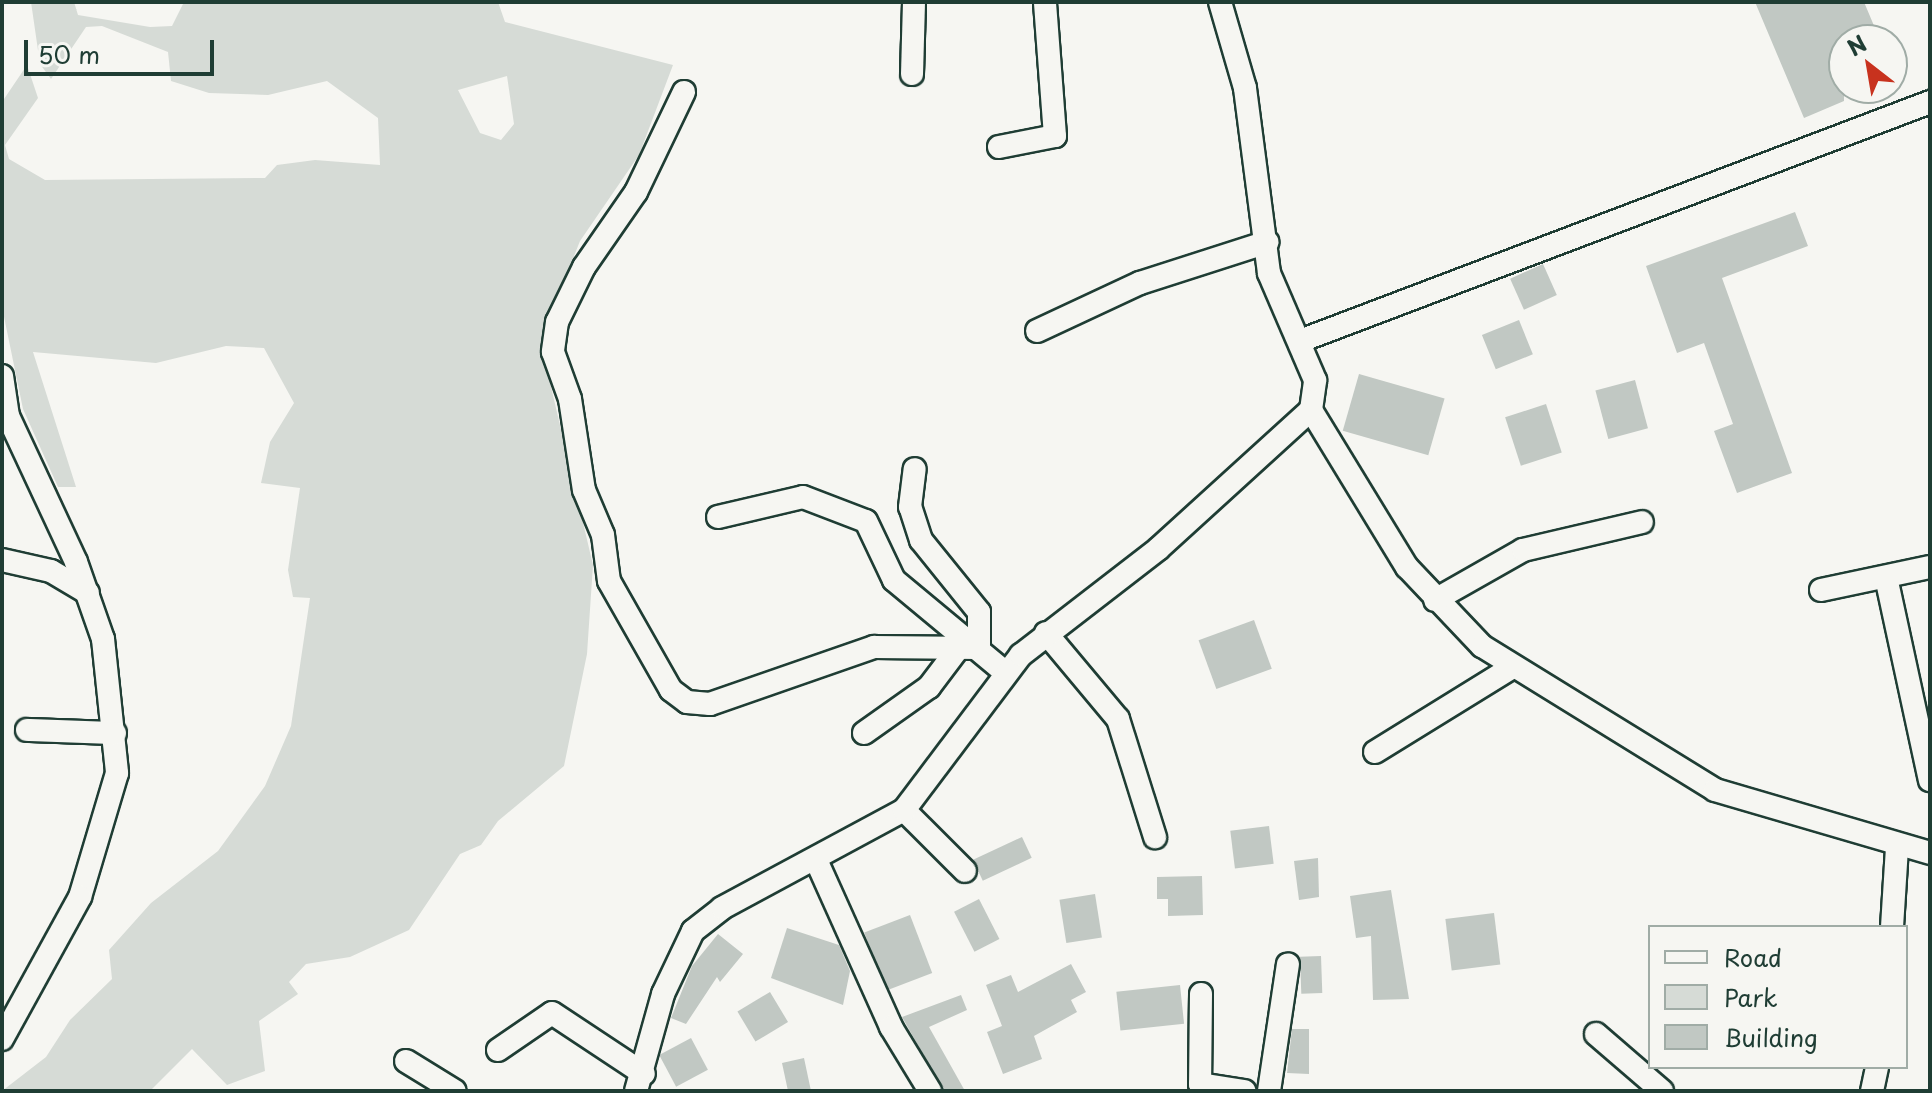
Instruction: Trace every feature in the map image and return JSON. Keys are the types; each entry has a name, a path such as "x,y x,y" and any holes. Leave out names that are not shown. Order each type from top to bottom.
{"street":[{"path":"912,74 914,2"},
{"path":"999,147 1055,136 1045,2"},
{"path":"498,1050 552,1013 640,1082 663,994 693,931 722,908 817,862 904,810 1005,672 1046,633 1158,549 1311,410 1315,380 1269,273 1268,242 1245,88 1220,2"},
{"path":"684,92 553,333 584,490 621,610 671,690 687,702 710,704 874,647 969,647"},
{"path":"1300,341 1930,102"},
{"path":"1037,331 1140,283 1268,242"},
{"path":"2,376 8,416 88,593 103,639 117,773 85,883 2,1039"},
{"path":"1311,410 1435,600 1514,666 1715,790 1897,847 1930,853"},
{"path":"864,733 929,687 969,647 979,612 921,540 910,507 915,469"},
{"path":"718,517 803,497 866,521 894,580 969,647 1005,672"},
{"path":"1435,600 1523,550 1642,522"},
{"path":"2,560 51,571 88,593"},
{"path":"1821,590 1930,567"},
{"path":"1886,577 1930,780"},
{"path":"1046,633 1118,719 1155,837"},
{"path":"1375,752 1514,666"},
{"path":"27,730 115,733"},
{"path":"904,810 965,871"},
{"path":"1892,925 1897,847"},
{"path":"817,862 891,1027 930,1091"},
{"path":"1269,1091 1288,964"},
{"path":"1201,994 1200,1084 1244,1091"},
{"path":"1596,1034 1662,1091"},
{"path":"406,1061 455,1091"},
{"path":"1872,1091 1877,1069"}],"green space":[{"path":"31,2 74,2 78,15 150,27 172,26 184,2 498,2 505,22 673,65 639,155 580,241 545,329 543,353 593,565 587,654 564,766 498,821 481,845 460,854 409,930 350,957 306,964 289,982 298,994 259,1021 265,1071 227,1085 192,1049 150,1091 2,1091 46,1057 70,1020 112,979 109,950 151,903 218,851 265,786 291,726 310,598 293,597 288,570 300,488 261,483 270,442 294,403 264,348 226,346 156,363 33,352 76,487 58,487 23,409 2,307 2,102 27,65 38,98 5,145 9,159 45,180 265,178 277,165 315,160 380,165 378,118 327,81 268,95 209,93 171,81 168,52 102,26 86,27 51,79 40,64","holes":["507,76 514,124 501,140 480,133 458,90"]}],"building":[{"path":"1755,2 1864,2 1873,24 1828,24 1828,104 1837,104 1804,118"},
{"path":"1795,212 1808,246 1722,278 1792,473 1737,493 1714,431 1733,424 1704,343 1677,353 1646,266"},
{"path":"1543,264 1557,295 1524,310 1510,279"},
{"path":"1519,320 1533,354 1496,369 1482,335"},
{"path":"1359,374 1445,399 1428,455 1343,431"},
{"path":"1635,380 1648,428 1608,439 1595,391"},
{"path":"1546,404 1562,453 1521,466 1505,417"},
{"path":"1254,620 1272,669 1216,689 1199,640"},
{"path":"1269,826 1274,864 1235,868 1230,831"},
{"path":"1022,837 1032,858 983,881 973,860"},
{"path":"1318,858 1319,897 1299,900 1294,861"},
{"path":"1202,876 1203,915 1168,916 1168,899 1157,899 1157,877"},
{"path":"1391,890 1409,999 1373,1000 1371,936 1356,938 1350,896"},
{"path":"1095,894 1102,937 1066,943 1059,900"},
{"path":"979,899 999,939 974,952 954,912"},
{"path":"1494,913 1500,965 1452,971 1445,919"},
{"path":"910,915 932,973 886,990 864,933"},
{"path":"787,928 839,945 850,971 843,1005 771,978"},
{"path":"718,934 743,954 720,982 717,977 686,1024 671,1018 692,966"},
{"path":"1321,956 1322,993 1301,994 1300,957"},
{"path":"1071,964 1086,992 1071,1000 1077,1012 1034,1036 1042,1059 1003,1074 987,1032 1002,1026 986,985 1011,975 1018,992"},
{"path":"1180,985 1184,1024 1120,1030 1116,992"},
{"path":"770,992 788,1022 755,1042 737,1012"},
{"path":"961,995 967,1010 929,1027 965,1091 944,1091 902,1017"},
{"path":"1292,1029 1309,1029 1309,1074 1287,1073"},
{"path":"691,1038 708,1070 676,1087 659,1055"},
{"path":"804,1058 811,1091 788,1091 782,1063"}]}
